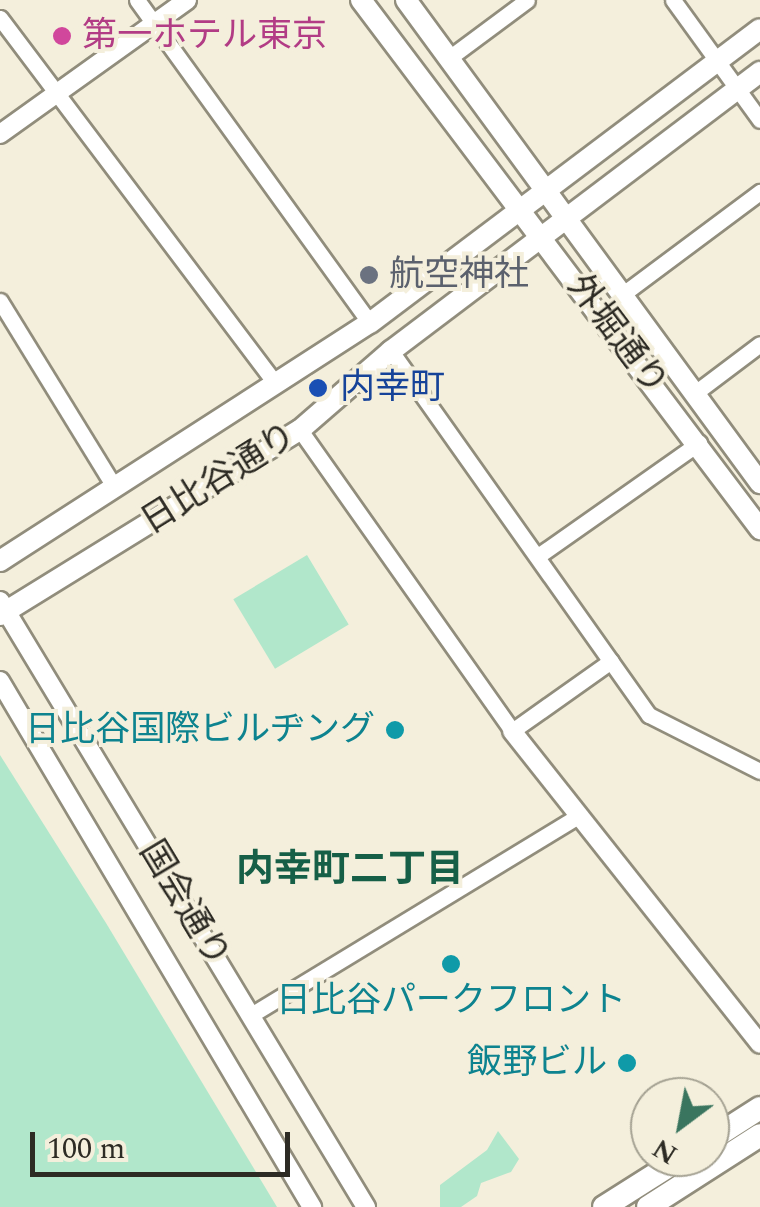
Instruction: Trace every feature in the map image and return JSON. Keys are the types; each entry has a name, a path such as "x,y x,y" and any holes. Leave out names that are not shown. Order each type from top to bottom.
{"main road":[{"name":"外堀通り","path":"361,0 699,443 760,530"},
{"name":"外堀通り","path":"406,0 760,483"},
{"name":"日比谷通り","path":"0,561 370,324 760,28"},
{"name":"日比谷通り","path":"2,609 300,430 392,351 760,72"},
{"path":"730,1127 760,1108"},
{"path":"648,1207 760,1135"},
{"path":"604,1207 651,1177"}],"street":[{"path":"137,0 370,324"},
{"path":"0,134 187,0"},
{"path":"449,58 527,0"},
{"path":"672,0 760,120"},
{"path":"0,18 276,384"},
{"path":"623,294 760,192"},
{"path":"0,301 114,486"},
{"path":"695,394 760,344"},
{"path":"392,351 649,715 760,770"},
{"path":"300,430 575,818 760,1044"},
{"path":"538,556 699,443"},
{"name":"国会通り","path":"2,609 366,1207"},
{"path":"512,731 610,661"},
{"name":"国会通り","path":"0,681 312,1207"},
{"path":"251,1015 575,818"}],"green space":[{"path":"307,555 349,624 275,669 233,599"},
{"path":"0,755 106,923 277,1207 0,1207"},
{"path":"498,1131 519,1159 511,1172 481,1183 477,1196 461,1207 440,1207 440,1185 487,1150"}],"place":[{"name":"第一ホテル東京","path":"62,36"},
{"name":"航空神社","path":"369,275"},
{"name":"内幸町","path":"318,388"},
{"name":"日比谷国際ビルヂング","path":"395,730"},
{"name":"日比谷パークフロント","path":"451,964"},
{"name":"飯野ビル","path":"627,1063"}],"district":[{"name":"内幸町二丁目","path":"350,871"}]}
